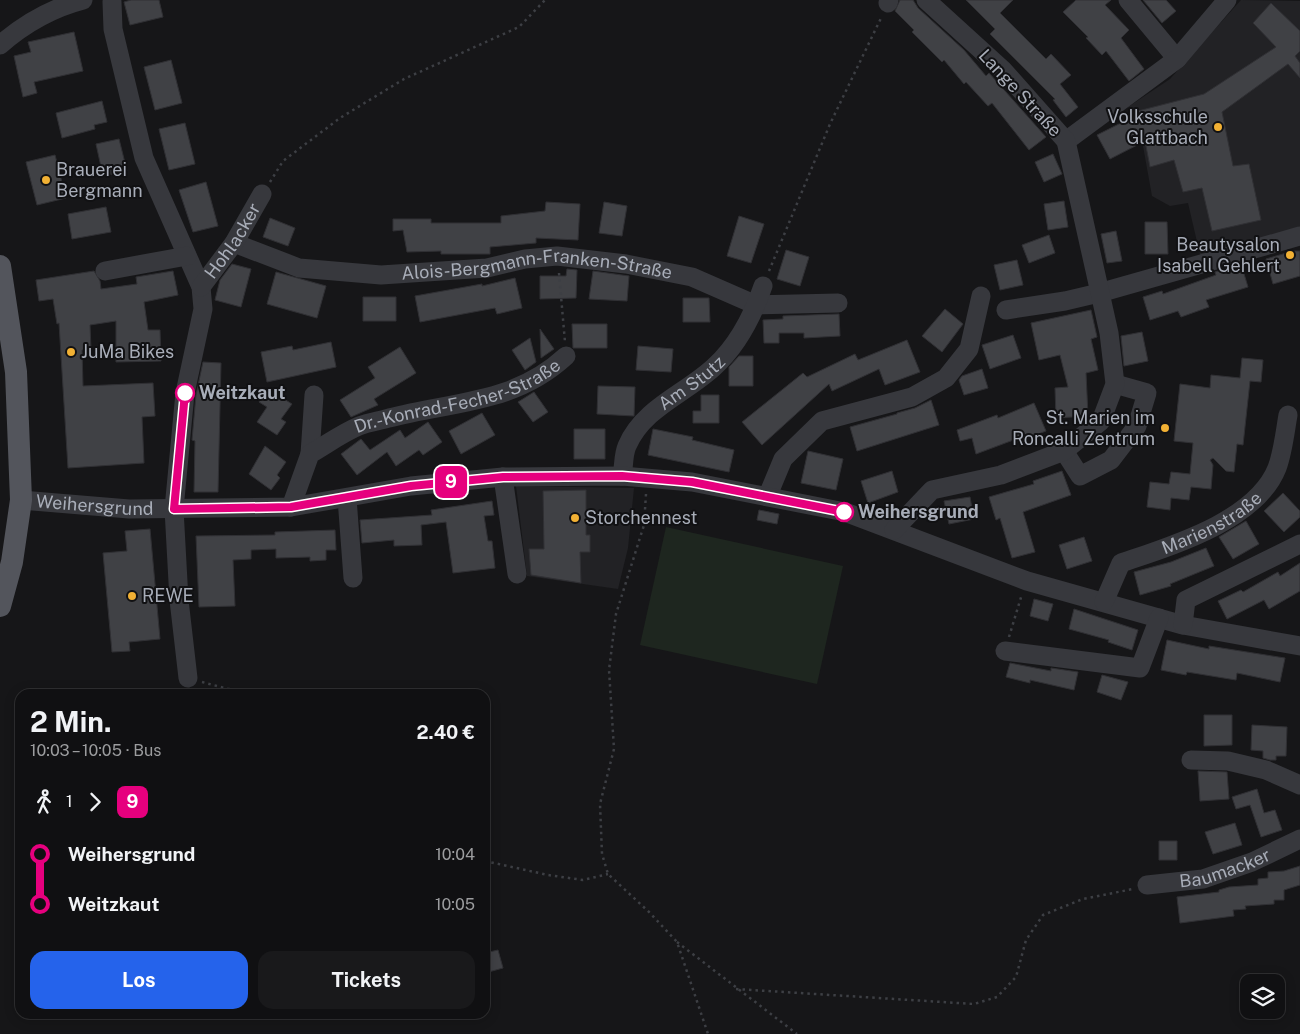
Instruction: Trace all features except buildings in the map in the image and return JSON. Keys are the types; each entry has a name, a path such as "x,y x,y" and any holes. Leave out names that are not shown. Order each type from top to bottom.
{"main road":[{"path":"0,266 16,372 21,500 12,562 0,606"}],"street":[{"path":"0,44 59,6 83,0"},
{"name":"Lange Straße","path":"894,530 932,490 1001,475 1064,451 1101,421 1115,384 1109,333 1066,141 1002,70 926,0"},
{"path":"1128,0 1177,59"},
{"path":"1066,141 1177,59 1227,0"},
{"path":"108,1 144,158 201,287 203,309 185,393 174,509 179,600 188,678"},
{"name":"Hohlacker","path":"201,287 234,243 262,194"},
{"path":"1006,310 1065,301 1099,293 1300,236"},
{"name":"Alois-Bergmann-Franken-Straße","path":"234,243 298,268 381,275 487,268 525,259 557,256 626,264 692,277 756,304 838,303"},
{"path":"105,271 187,256"},
{"name":"Am Stutz","path":"622,476 626,447 644,420 714,367 742,332 763,286"},
{"path":"768,496 783,459 822,421 912,397 946,378 969,349 982,296"},
{"name":"Dr.-Konrad-Fecher-Straße","path":"310,454 360,426 414,411 482,400 524,386 548,372 566,356"},
{"path":"1064,451 1080,476 1110,460 1137,426 1147,393 1115,384"},
{"path":"291,507 310,454 314,395"},
{"name":"Marienstraße","path":"1104,602 1121,563 1189,540 1252,503 1277,468 1288,415"},
{"name":"Weihersgrund","path":"21,500 129,509 291,507 411,486 503,477 622,476 692,482 844,512 894,530 956,556 1027,581 1184,625 1300,646"},
{"path":"503,477 517,574"},
{"path":"347,498 353,578"},
{"path":"1184,625 1186,600 1300,544"},
{"path":"1005,651 1140,668 1159,618"},
{"path":"1191,760 1228,760 1266,770 1300,784"},
{"name":"Baumacker","path":"1146,885 1203,879 1252,862 1300,839"}],"path":[{"path":"262,194 283,161 340,118 404,79 519,27 545,0"},
{"path":"763,286 830,124 888,2"},
{"name":"Dr.-Konrad-Fecher-Straße","path":"557,256 566,356"},
{"path":"648,478 644,525 616,614 609,670 614,749 600,804 602,854 608,874 650,912 677,942 797,1034"},
{"path":"1005,651 1027,581"},
{"path":"188,678 228,688 240,689"},
{"path":"490,862 548,875 583,880 608,874"},
{"path":"736,989 974,1004 997,997 1016,977 1026,940 1043,915 1083,899 1121,893 1146,885"},
{"path":"677,942 708,1034"}],"shaded area":[{"name":"Volksschule Glattbach","path":"1241,0 1300,1 1300,228 1201,259 1188,203 1170,206 1152,196 1143,146 1128,107 1170,79"},
{"name":"Storchennest","path":"516,486 634,488 628,548 618,589 527,576"},
{"path":"666,527 843,566 817,684 640,645"}],"bus line":[{"name":"9","path":"185,393 174,509 291,507 411,486 503,477 622,476 692,482 844,512"}],"place":[{"name":"Volksschule Glattbach","path":"1218,127"},
{"name":"Brauerei Bergmann","path":"46,180"},
{"name":"Beautysalon Isabell Gehlert","path":"1290,255"},
{"name":"JuMa Bikes","path":"71,352"},
{"name":"Weitzkaut","path":"185,393"},
{"name":"St. Marien im Roncalli Zentrum","path":"1165,428"},
{"name":"Weihersgrund","path":"844,512"},
{"name":"Storchennest","path":"575,518"},
{"name":"REWE","path":"132,596"}]}
